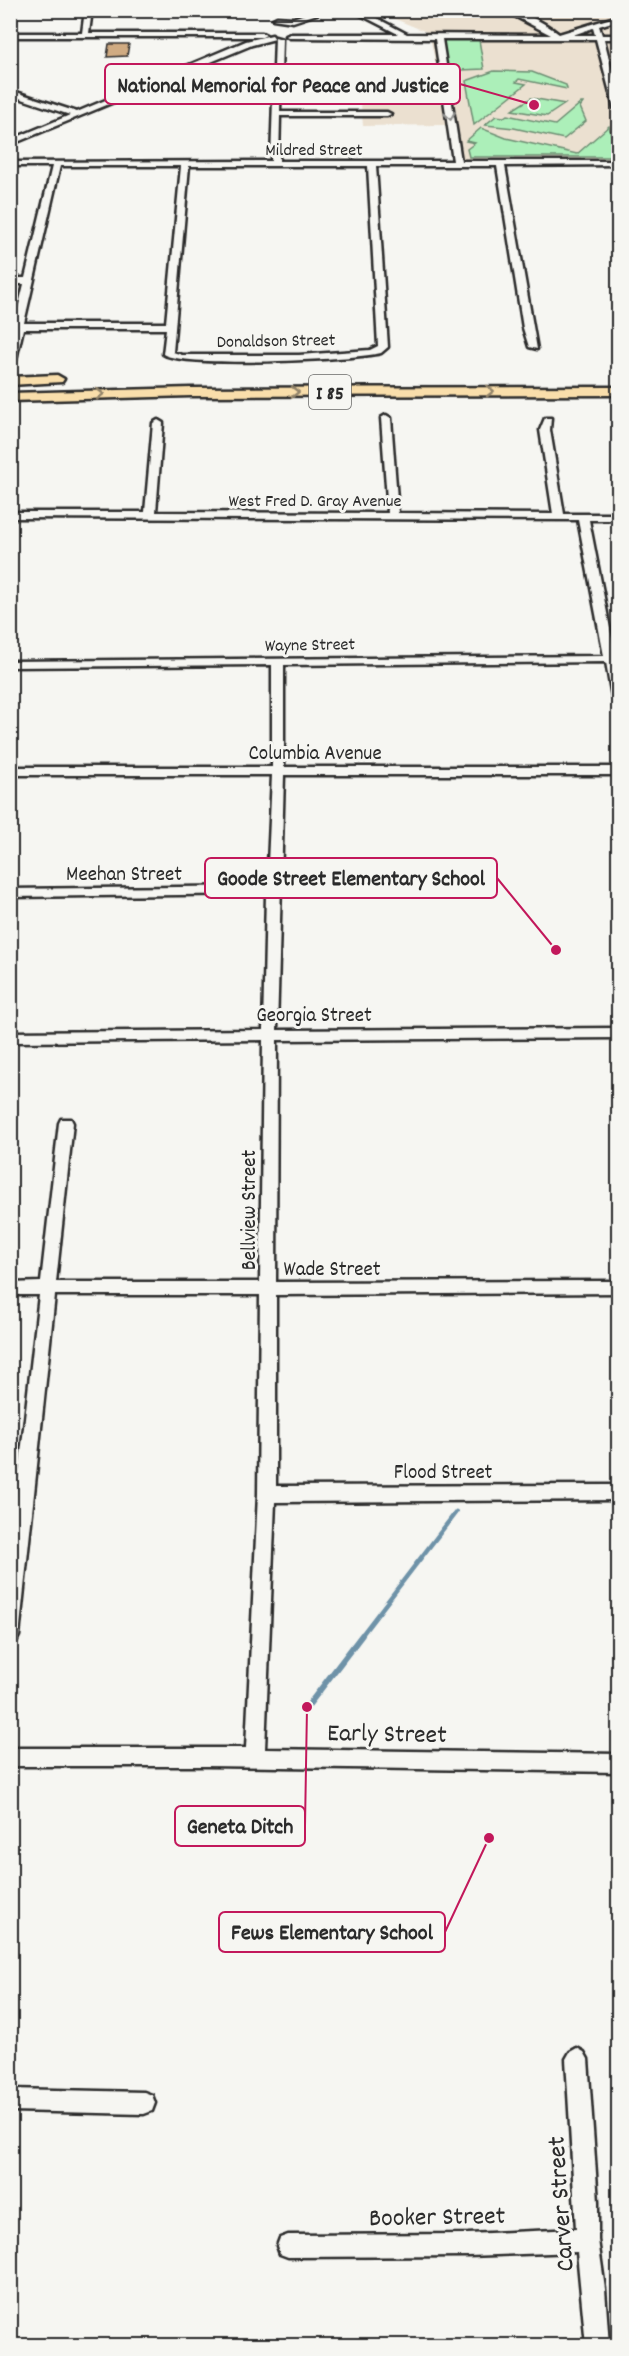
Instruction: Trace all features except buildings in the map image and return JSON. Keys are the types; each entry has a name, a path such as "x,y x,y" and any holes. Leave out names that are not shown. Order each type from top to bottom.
{"highway":[{"name":"I 85","path":"156,378 618,379"},
{"path":"10,381 73,379"},
{"name":"I 85","path":"10,396 349,391 618,392"}],"street":[{"path":"85,35 89,10"},
{"path":"275,164 280,34 277,10"},
{"path":"277,19 293,20 326,10"},
{"path":"354,10 406,37"},
{"path":"506,10 548,29 558,37"},
{"path":"558,37 618,18"},
{"path":"10,143 249,43 293,31 293,20"},
{"path":"597,25 598,37 618,108"},
{"path":"10,35 280,34 406,37 618,37"},
{"path":"438,37 457,164"},
{"path":"10,92 78,115"},
{"path":"277,114 387,114"},
{"name":"Mildred Street","path":"10,164 618,163"},
{"path":"16,331 169,326 185,164"},
{"name":"Donaldson Street","path":"169,326 167,351 171,356 299,358 370,353 381,349 383,346 372,164"},
{"path":"501,164 528,328 534,348"},
{"path":"10,364 56,165"},
{"path":"10,282 31,281"},
{"path":"387,417 393,517"},
{"path":"548,420 546,430 559,517"},
{"path":"150,517 158,423"},
{"name":"West Fred D. Gray Avenue","path":"10,515 618,517"},
{"path":"583,517 606,613 610,659 618,697"},
{"name":"Wayne Street","path":"10,664 610,659"},
{"name":"Bellview Street","path":"255,1758 267,1494 270,1035 278,771 280,675 278,663"},
{"name":"Columbia Avenue","path":"10,771 618,771"},
{"name":"Meehan Street","path":"10,893 273,890"},
{"name":"Georgia Street","path":"10,1036 618,1032"},
{"path":"10,1636 66,1123"},
{"name":"Wade Street","path":"10,1289 618,1287"},
{"name":"Flood Street","path":"267,1494 618,1492"},
{"name":"Early Street","path":"10,1756 618,1763"},
{"name":"Carver Street","path":"577,2059 587,2202 587,2240 594,2289 598,2346"},
{"path":"10,2100 144,2103"},
{"name":"Booker Street","path":"288,2246 468,2245 587,2240"}],"shaded area":[{"path":"376,11 618,11 618,167 453,167 445,125 363,126 358,70 437,70 429,33"}],"green space":[{"path":"442,40 479,40 484,69 460,70 449,78"},
{"path":"494,71 532,72 566,85 567,89 519,79 516,82 526,84 474,125 466,81"},
{"path":"531,98 565,104 547,116 512,110"},
{"path":"583,103 580,107 586,121 564,139 514,128 485,125 496,116 507,115 555,125"},
{"path":"609,126 617,157 469,157 467,149 475,143 466,141 481,128 506,138 577,154"}],"waterway":[{"path":"361,1636 456,1512"},
{"path":"307,1707 362,1635"}],"place":[{"name":"National Memorial for Peace and Justice","path":"534,105"},
{"name":"Goode Street Elementary School","path":"556,950"},
{"name":"Geneta Ditch","path":"307,1707"},
{"name":"Fews Elementary School","path":"489,1838"}]}
